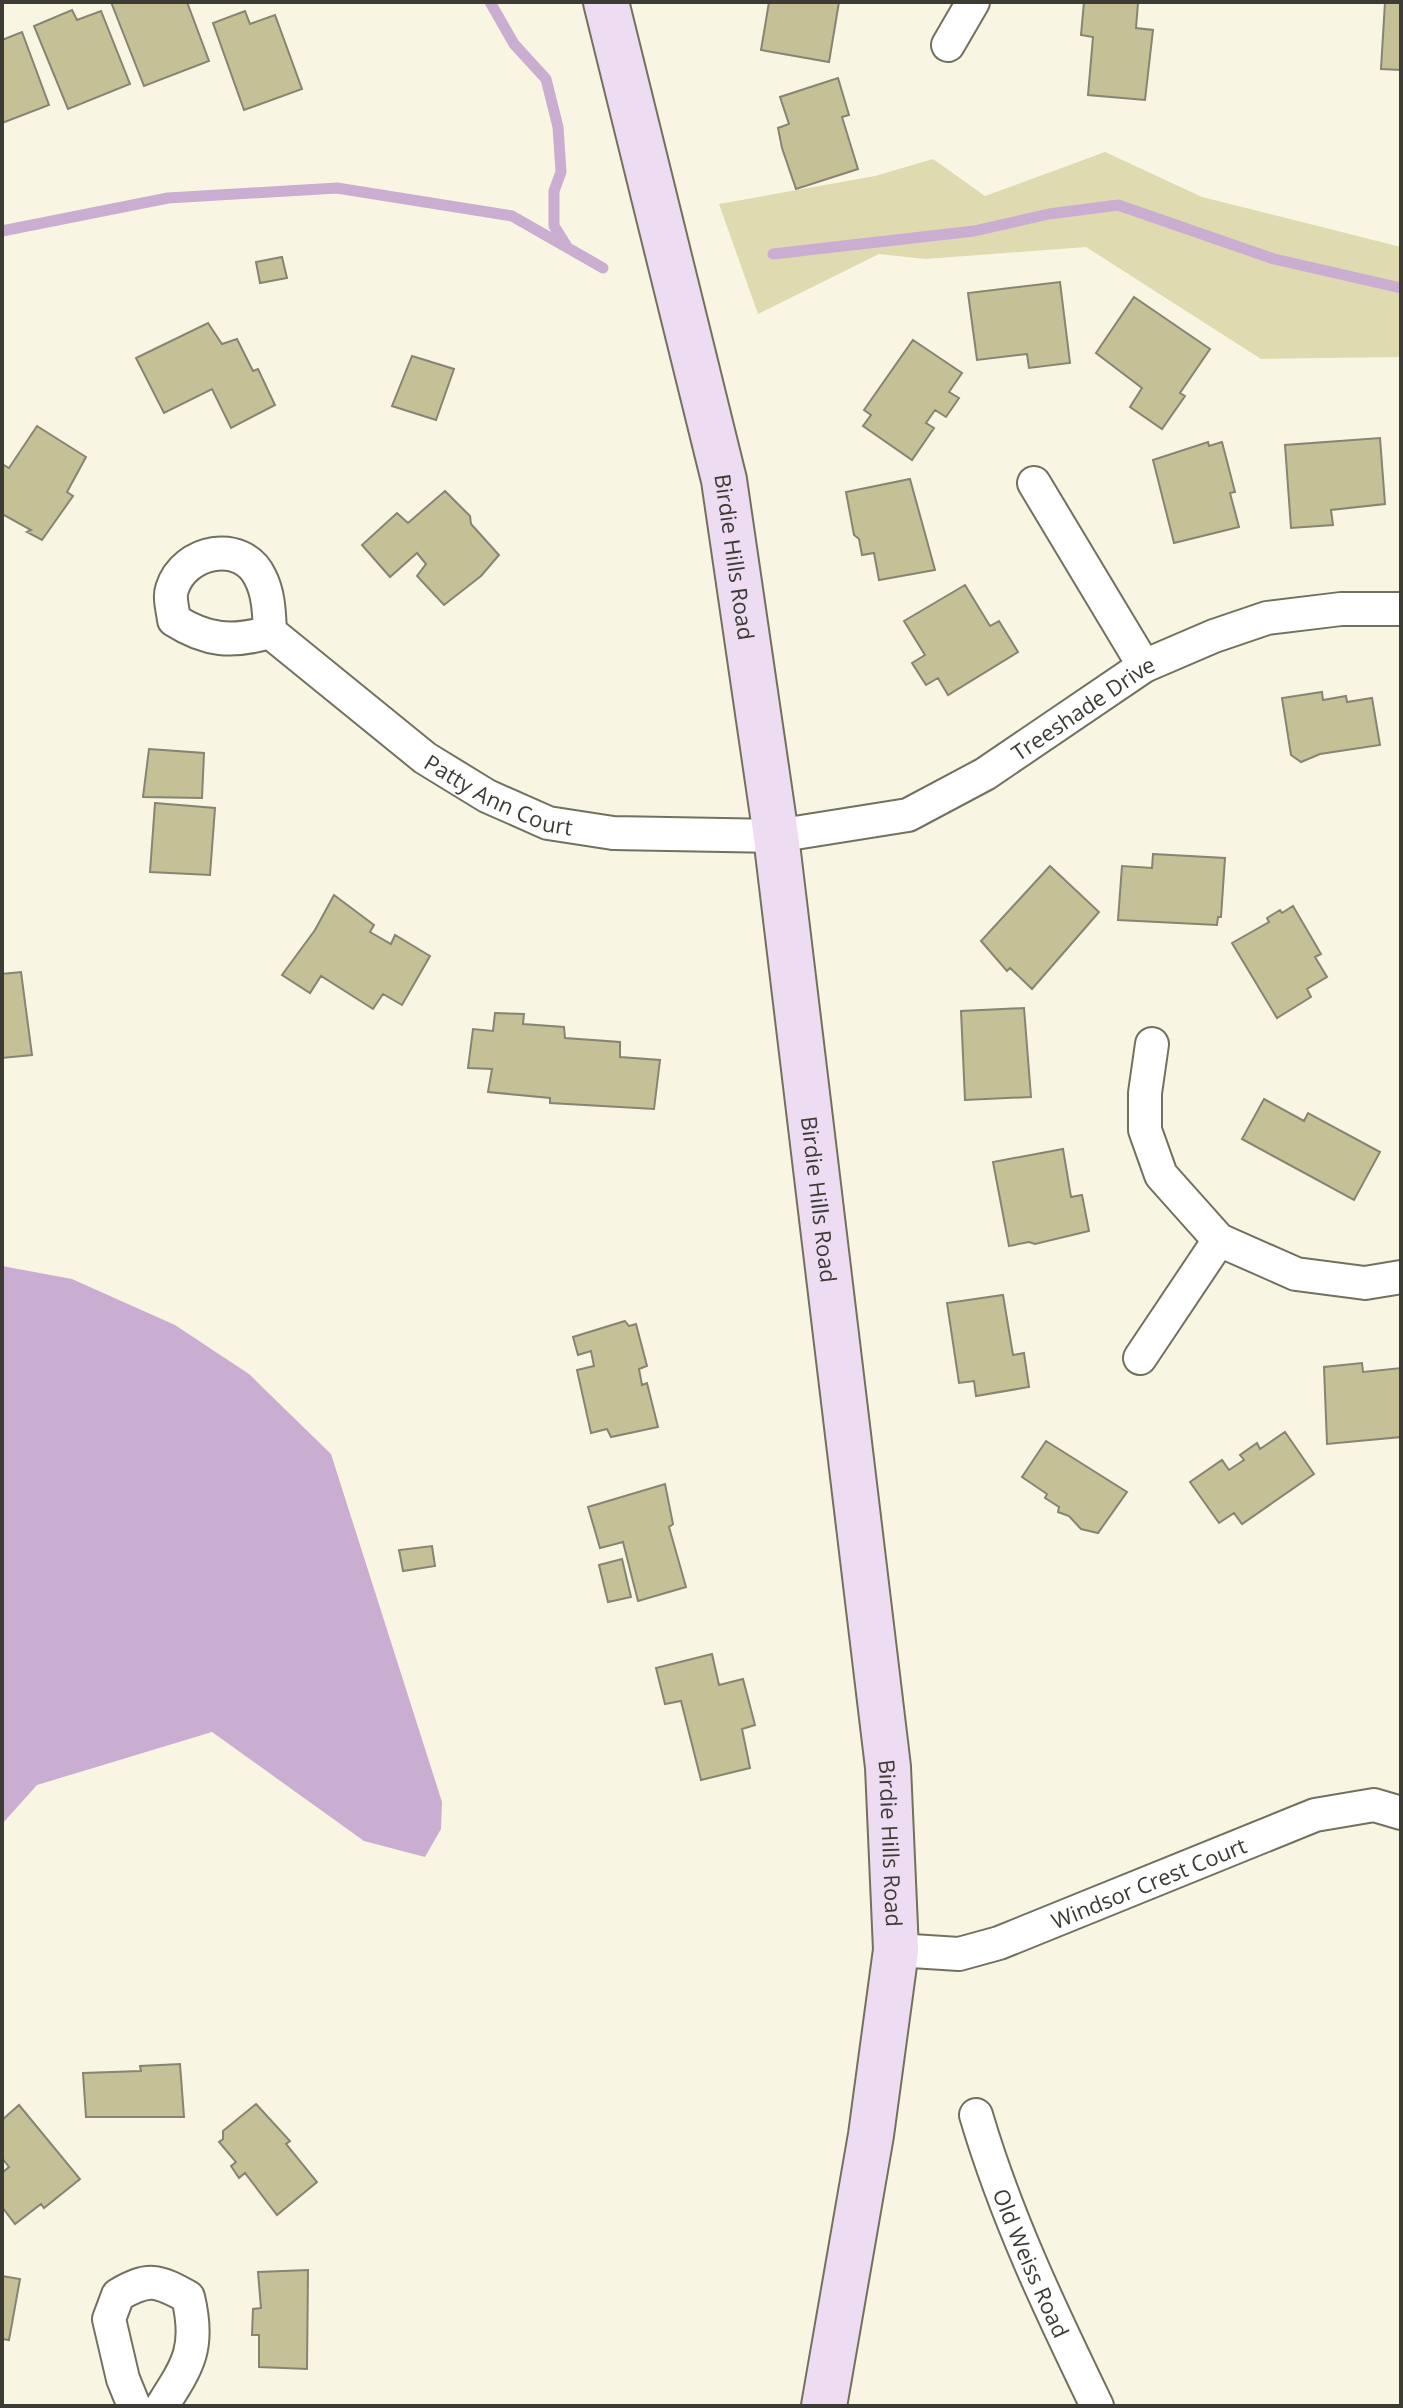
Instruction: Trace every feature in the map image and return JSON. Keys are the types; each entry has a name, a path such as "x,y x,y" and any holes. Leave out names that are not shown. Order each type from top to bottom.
{"main road":[{"name":"Birdie Hills Road","path":"606,2 724,480 776,836 888,1767 896,1950 871,2135 824,2406"}],"street":[{"path":"948,45 973,2"},
{"path":"1034,483 1144,666"},
{"name":"Treeshade Drive","path":"776,836 908,815 985,774 1144,666 1267,618 1341,609 1401,609"},
{"name":"Patty Ann Court","path":"270,632 425,758 487,796 548,823 613,833 776,836"},
{"path":"1152,1044 1145,1093 1145,1130 1161,1175 1219,1240 1296,1274 1365,1283 1401,1277"},
{"path":"1140,1358 1219,1240"},
{"name":"Windsor Crest Court","path":"896,1950 959,1954 999,1943 1315,1815 1374,1805 1401,1813"},
{"name":"Old Weiss Road","path":"976,2115 992,2171 1037,2280 1097,2406"},
{"path":"134,2406 123,2379 109,2319 118,2295 141,2282 164,2284 188,2297 195,2328 190,2357 162,2406"}],"shaded area":[{"path":"1105,152 1202,197 1401,247 1401,357 1261,359 1086,247 925,259 879,254 758,314 719,204 875,176 933,159 985,196"},
{"path":"2,1266 72,1279 175,1325 249,1374 331,1454 442,1802 441,1829 425,1857 364,1841 212,1732 37,1785 2,1824"}],"building":[{"path":"111,2 187,2 209,61 144,86"},
{"path":"769,2 839,2 829,62 761,50"},
{"path":"1084,2 1138,3 1136,28 1153,30 1145,100 1088,95 1093,37 1081,35"},
{"path":"1385,2 1401,2 1401,70 1381,69"},
{"path":"72,10 77,20 101,11 130,84 68,109 34,26"},
{"path":"245,11 250,24 275,15 302,89 244,110 213,23"},
{"path":"22,32 49,105 2,123 2,40"},
{"path":"838,78 849,115 842,117 858,169 796,189 778,128 789,124 780,97"},
{"path":"282,257 287,278 260,283 256,262"},
{"path":"1060,282 1070,363 1029,368 1027,354 977,360 968,293"},
{"path":"1134,297 1210,349 1180,393 1185,396 1162,429 1130,407 1142,388 1096,353"},
{"path":"208,323 222,344 237,339 253,371 258,369 275,405 231,428 212,389 164,413 136,358"},
{"path":"913,340 962,373 949,392 959,398 946,417 935,410 926,423 934,428 912,460 863,426 871,415 864,410"},
{"path":"412,356 454,369 436,420 392,406"},
{"path":"37,426 86,457 67,492 73,496 42,540 2,514 2,464 9,468"},
{"path":"1380,438 1385,504 1331,510 1333,525 1291,528 1285,445"},
{"path":"1208,442 1209,446 1222,442 1235,492 1230,493 1239,527 1174,543 1153,460"},
{"path":"910,479 935,570 879,580 874,553 862,555 859,539 854,535 846,492"},
{"path":"445,491 470,516 471,524 499,555 481,576 444,605 417,576 426,564 417,553 390,577 362,545 397,513 408,523"},
{"path":"965,585 990,626 999,621 1018,652 948,695 938,678 926,685 912,663 925,655 904,621"},
{"path":"1322,692 1323,700 1346,696 1347,702 1372,698 1380,745 1320,754 1301,762 1291,755 1282,698"},
{"path":"149,749 204,753 202,798 143,797"},
{"path":"155,803 215,808 210,875 150,872"},
{"path":"1153,854 1225,858 1221,917 1218,917 1217,925 1118,920 1122,866 1152,868"},
{"path":"1050,866 1099,912 1032,989 1010,968 1007,971 981,941"},
{"path":"334,895 374,925 370,932 391,944 395,935 430,956 402,1005 383,994 373,1009 321,976 310,993 282,975 315,930"},
{"path":"1293,906 1321,954 1315,957 1327,977 1307,989 1311,997 1277,1018 1232,943 1269,922 1267,918 1280,910 1282,913"},
{"path":"21,972 32,1055 2,1058 2,974"},
{"path":"1024,1008 1031,1097 965,1100 961,1011"},
{"path":"495,1013 524,1014 523,1024 564,1027 565,1038 620,1042 620,1057 660,1060 654,1109 550,1103 550,1098 488,1092 492,1069 468,1068 473,1029 493,1031"},
{"path":"1264,1099 1304,1121 1308,1113 1380,1152 1354,1200 1242,1139"},
{"path":"1063,1149 1071,1197 1082,1195 1089,1231 1035,1244 1029,1242 1009,1246 993,1162"},
{"path":"1003,1295 1013,1355 1024,1353 1029,1387 976,1396 974,1381 959,1383 947,1303"},
{"path":"625,1321 629,1326 636,1324 647,1366 639,1369 642,1385 647,1383 658,1427 611,1437 607,1429 591,1433 577,1370 594,1366 591,1351 578,1355 573,1337"},
{"path":"1362,1363 1363,1372 1401,1368 1401,1437 1327,1444 1324,1367"},
{"path":"1285,1432 1314,1474 1242,1524 1234,1513 1219,1523 1190,1482 1222,1460 1229,1470 1244,1460 1240,1455 1257,1443 1260,1449"},
{"path":"1046,1441 1127,1492 1098,1533 1081,1529 1069,1516 1058,1512 1059,1507 1045,1498 1047,1494 1022,1477"},
{"path":"665,1484 673,1524 669,1527 686,1587 638,1601 623,1542 600,1548 588,1507"},
{"path":"432,1546 435,1566 403,1571 399,1550"},
{"path":"622,1559 631,1597 608,1602 599,1565"},
{"path":"712,1654 719,1685 743,1679 755,1725 742,1729 750,1768 701,1780 681,1701 665,1704 656,1668"},
{"path":"180,2064 184,2117 86,2117 83,2073 141,2071 140,2066"},
{"path":"256,2104 290,2141 286,2144 317,2182 277,2215 245,2173 239,2178 231,2166 236,2162 219,2142 223,2139 223,2131"},
{"path":"19,2105 80,2179 44,2208 41,2204 15,2224 2,2207 2,2173 9,2167 2,2158 2,2120"},
{"path":"308,2270 307,2369 259,2367 259,2335 252,2335 253,2309 261,2308 258,2272"},
{"path":"2,2276 20,2279 9,2340 2,2339"}],"waterway":[{"path":"490,2 514,44 546,79 558,127 561,172 554,191 554,226 566,245"},
{"path":"2,231 168,198 337,188 512,216 603,268"},
{"path":"773,254 974,231 1049,214 1118,205 1274,259 1401,288"}]}
